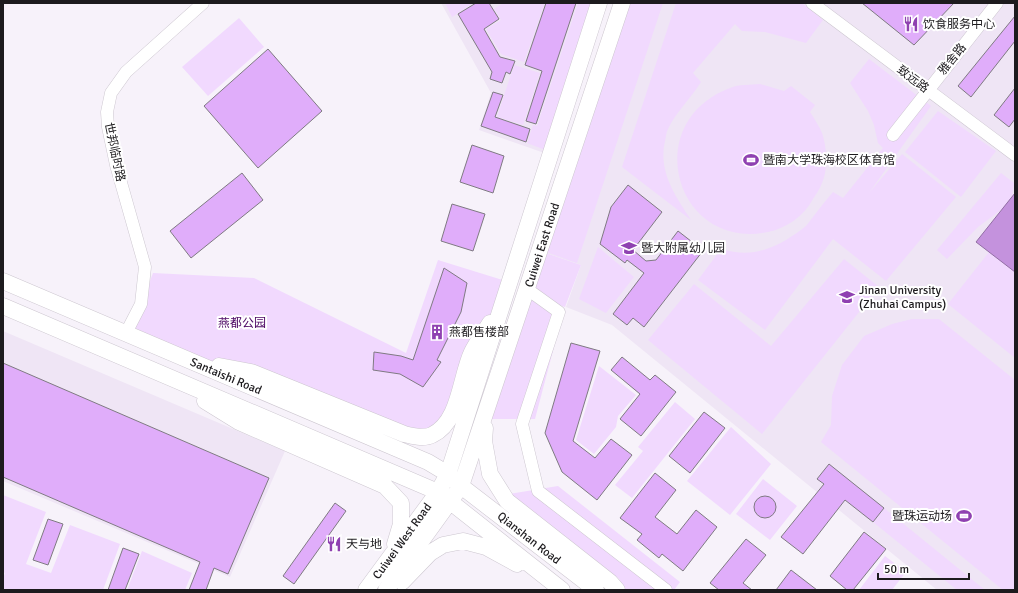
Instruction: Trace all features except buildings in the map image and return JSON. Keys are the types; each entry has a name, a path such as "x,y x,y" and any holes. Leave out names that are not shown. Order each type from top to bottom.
{"main road":[{"name":"Cuiwei East Road","path":"448,474 599,3"},
{"name":"Cuiwei East Road","path":"461,486 622,3"},
{"name":"Santaishi Road","path":"3,281 428,462 448,474 461,486"},
{"path":"191,362 251,372 404,434 431,436 445,425 453,412 472,352 502,305"},
{"name":"Santaishi Road","path":"3,306 438,492 450,501"},
{"path":"161,374 239,422 385,486 401,504 401,524 391,555"},
{"path":"486,411 484,441 490,474 507,501 610,582 616,590"},
{"name":"Cuiwei West Road","path":"366,590 438,492 448,474"},
{"name":"Cuiwei West Road","path":"386,590 461,486"},
{"name":"Qianshan Road","path":"461,486 596,590"},
{"name":"Qianshan Road","path":"450,501 557,586"},
{"path":"394,590 430,553 443,545 463,541 486,547 557,586"}],"street":[{"name":"世邦临时路","path":"126,333 141,304 145,267 116,165 108,127 107,112 111,93 126,72 202,3"},
{"name":"致远路","path":"812,3 1015,155"},
{"name":"雅舍路","path":"893,134 997,3"},
{"path":"527,289 559,312 522,424 538,491 666,590"}],"shaded area":[{"path":"441,3 599,3 550,155 479,130 491,93"},
{"name":"Jinan University (Zhuhai Campus)","path":"622,3 1015,3 1015,590 937,590 612,325 566,307 581,265 540,251"},
{"path":"1015,193 1015,272 976,242"},
{"path":"3,331 285,451 230,577 3,481"}],"green space":[{"path":"445,3 473,3 452,17"},
{"path":"503,3 545,3 524,62 501,54 486,29 501,20 494,9"},
{"path":"578,3 597,3 548,151 527,143 533,125 537,126"},
{"path":"629,3 663,3 577,263 546,252"},
{"path":"676,3 802,3 823,20 806,43 765,32 742,31 735,24 693,73 701,82 671,123 667,132 663,152 669,183 691,220 622,167"},
{"path":"239,18 264,47 208,96 182,67"},
{"path":"869,59 931,106 869,193 902,154 956,197 886,281 833,239 765,330 698,280 721,249 746,253 754,252 770,248 799,232 806,226 833,192 843,198 883,148 878,143 874,125 868,111 850,83"},
{"path":"514,65 540,73 523,125 497,117"},
{"name":"暨南大学珠海校区体育馆","path":"760,84 784,91 791,86 815,105 810,112 824,139 826,152 825,172 820,187 805,211 800,216 782,228 768,232 736,233 710,222 691,204 680,180 678,154 684,128 702,105 730,88 741,85"},
{"path":"938,111 996,151 961,197 905,152"},
{"path":"1001,173 1014,183 1012,197 1005,207 978,227 947,259 937,250"},
{"path":"598,247 634,277 606,313 579,299"},
{"path":"540,251 581,265 565,307 531,295 563,313 535,419 489,419"},
{"path":"989,252 1015,272 1015,358 948,304"},
{"path":"844,259 879,287 762,434 648,340 694,284 771,346"},
{"name":"燕都公园","path":"438,260 509,282 453,411 431,436 191,361 126,333 141,304 153,273 254,278 406,353"},
{"name":"暨珠运动场","path":"912,319 939,319 1015,380 1015,590 1003,590 821,442 831,425 832,396 842,365 864,336 892,324"},
{"path":"599,366 636,395 618,416 616,427 594,454 576,440"},
{"path":"675,402 695,419 632,498 615,485 643,451 638,447"},
{"path":"731,427 771,464 730,515 687,481"},
{"path":"763,479 797,506 770,540 736,514"},
{"path":"558,486 680,582 674,590 626,590 619,579 509,494"},
{"path":"3,495 46,512 26,564 51,573 70,525 120,544 103,590 3,590 3,578 5,573 3,572"},
{"path":"884,508 985,590 957,590 873,522"},
{"path":"142,551 192,573 185,590 127,590"},
{"path":"885,556 906,572 892,590 859,590"}],"place":[{"name":"饮食服务中心","path":"911,24"},
{"name":"暨南大学珠海校区体育馆","path":"751,160"},
{"name":"暨大附属幼儿园","path":"629,248"},
{"name":"Jinan University (Zhuhai Campus)","path":"847,297"},
{"name":"燕都售楼部","path":"437,332"},
{"name":"暨珠运动场","path":"964,516"},
{"name":"天与地","path":"334,544"}]}
